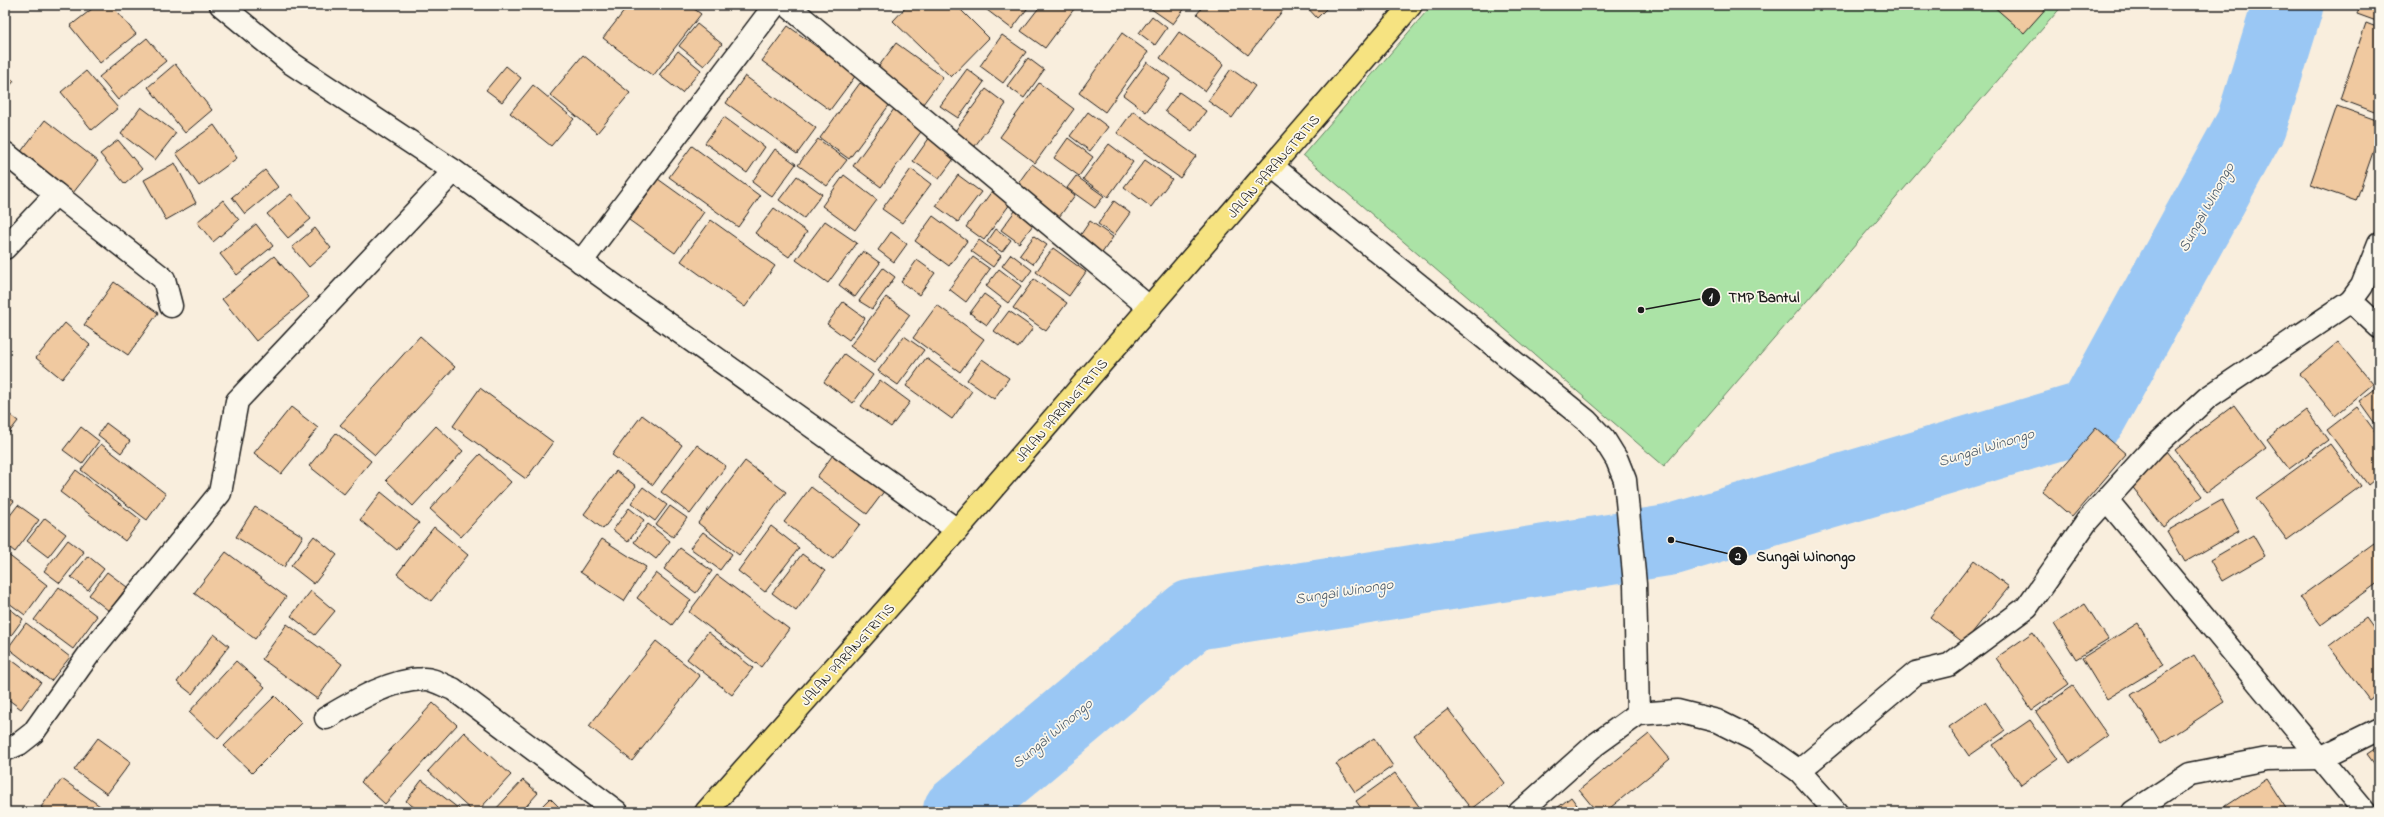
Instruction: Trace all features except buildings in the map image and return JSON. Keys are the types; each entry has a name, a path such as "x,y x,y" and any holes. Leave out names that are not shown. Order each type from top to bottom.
{"main road":[{"name":"JALAN PARANGTRITIS","path":"706,812 957,530 1411,5"}],"street":[{"path":"220,5 291,63 454,171 957,530"},
{"path":"581,262 775,5"},
{"path":"787,5 1150,308"},
{"path":"5,154 164,279 171,306"},
{"path":"1272,166 1586,421 1604,439 1618,460 1625,480 1635,584 1638,714"},
{"path":"5,750 19,744 33,733 92,650 220,493 237,401 454,171"},
{"path":"5,248 56,194"},
{"path":"1799,771 1916,673 1949,665 2027,607 2087,522 2154,448 2207,398 2351,301 2362,286 2379,243"},
{"path":"2351,301 2379,327"},
{"path":"2107,500 2365,812"},
{"path":"326,718 361,697 399,683 425,678 453,689 617,812"},
{"path":"1520,812 1595,745 1638,714 1677,711 1717,720 1755,740 1799,771 1836,812"},
{"path":"2133,812 2190,774 2267,759 2320,758 2379,729"}],"green space":[{"path":"1432,5 2063,5 1664,466 1303,155"}],"waterway":[{"name":"Sungai Winongo","path":"958,812 1192,615 1671,540 2092,415 2251,125 2288,5"}],"place":[{"name":"TMP Bantul","path":"1641,310"},
{"name":"Sungai Winongo","path":"1671,540"}]}
